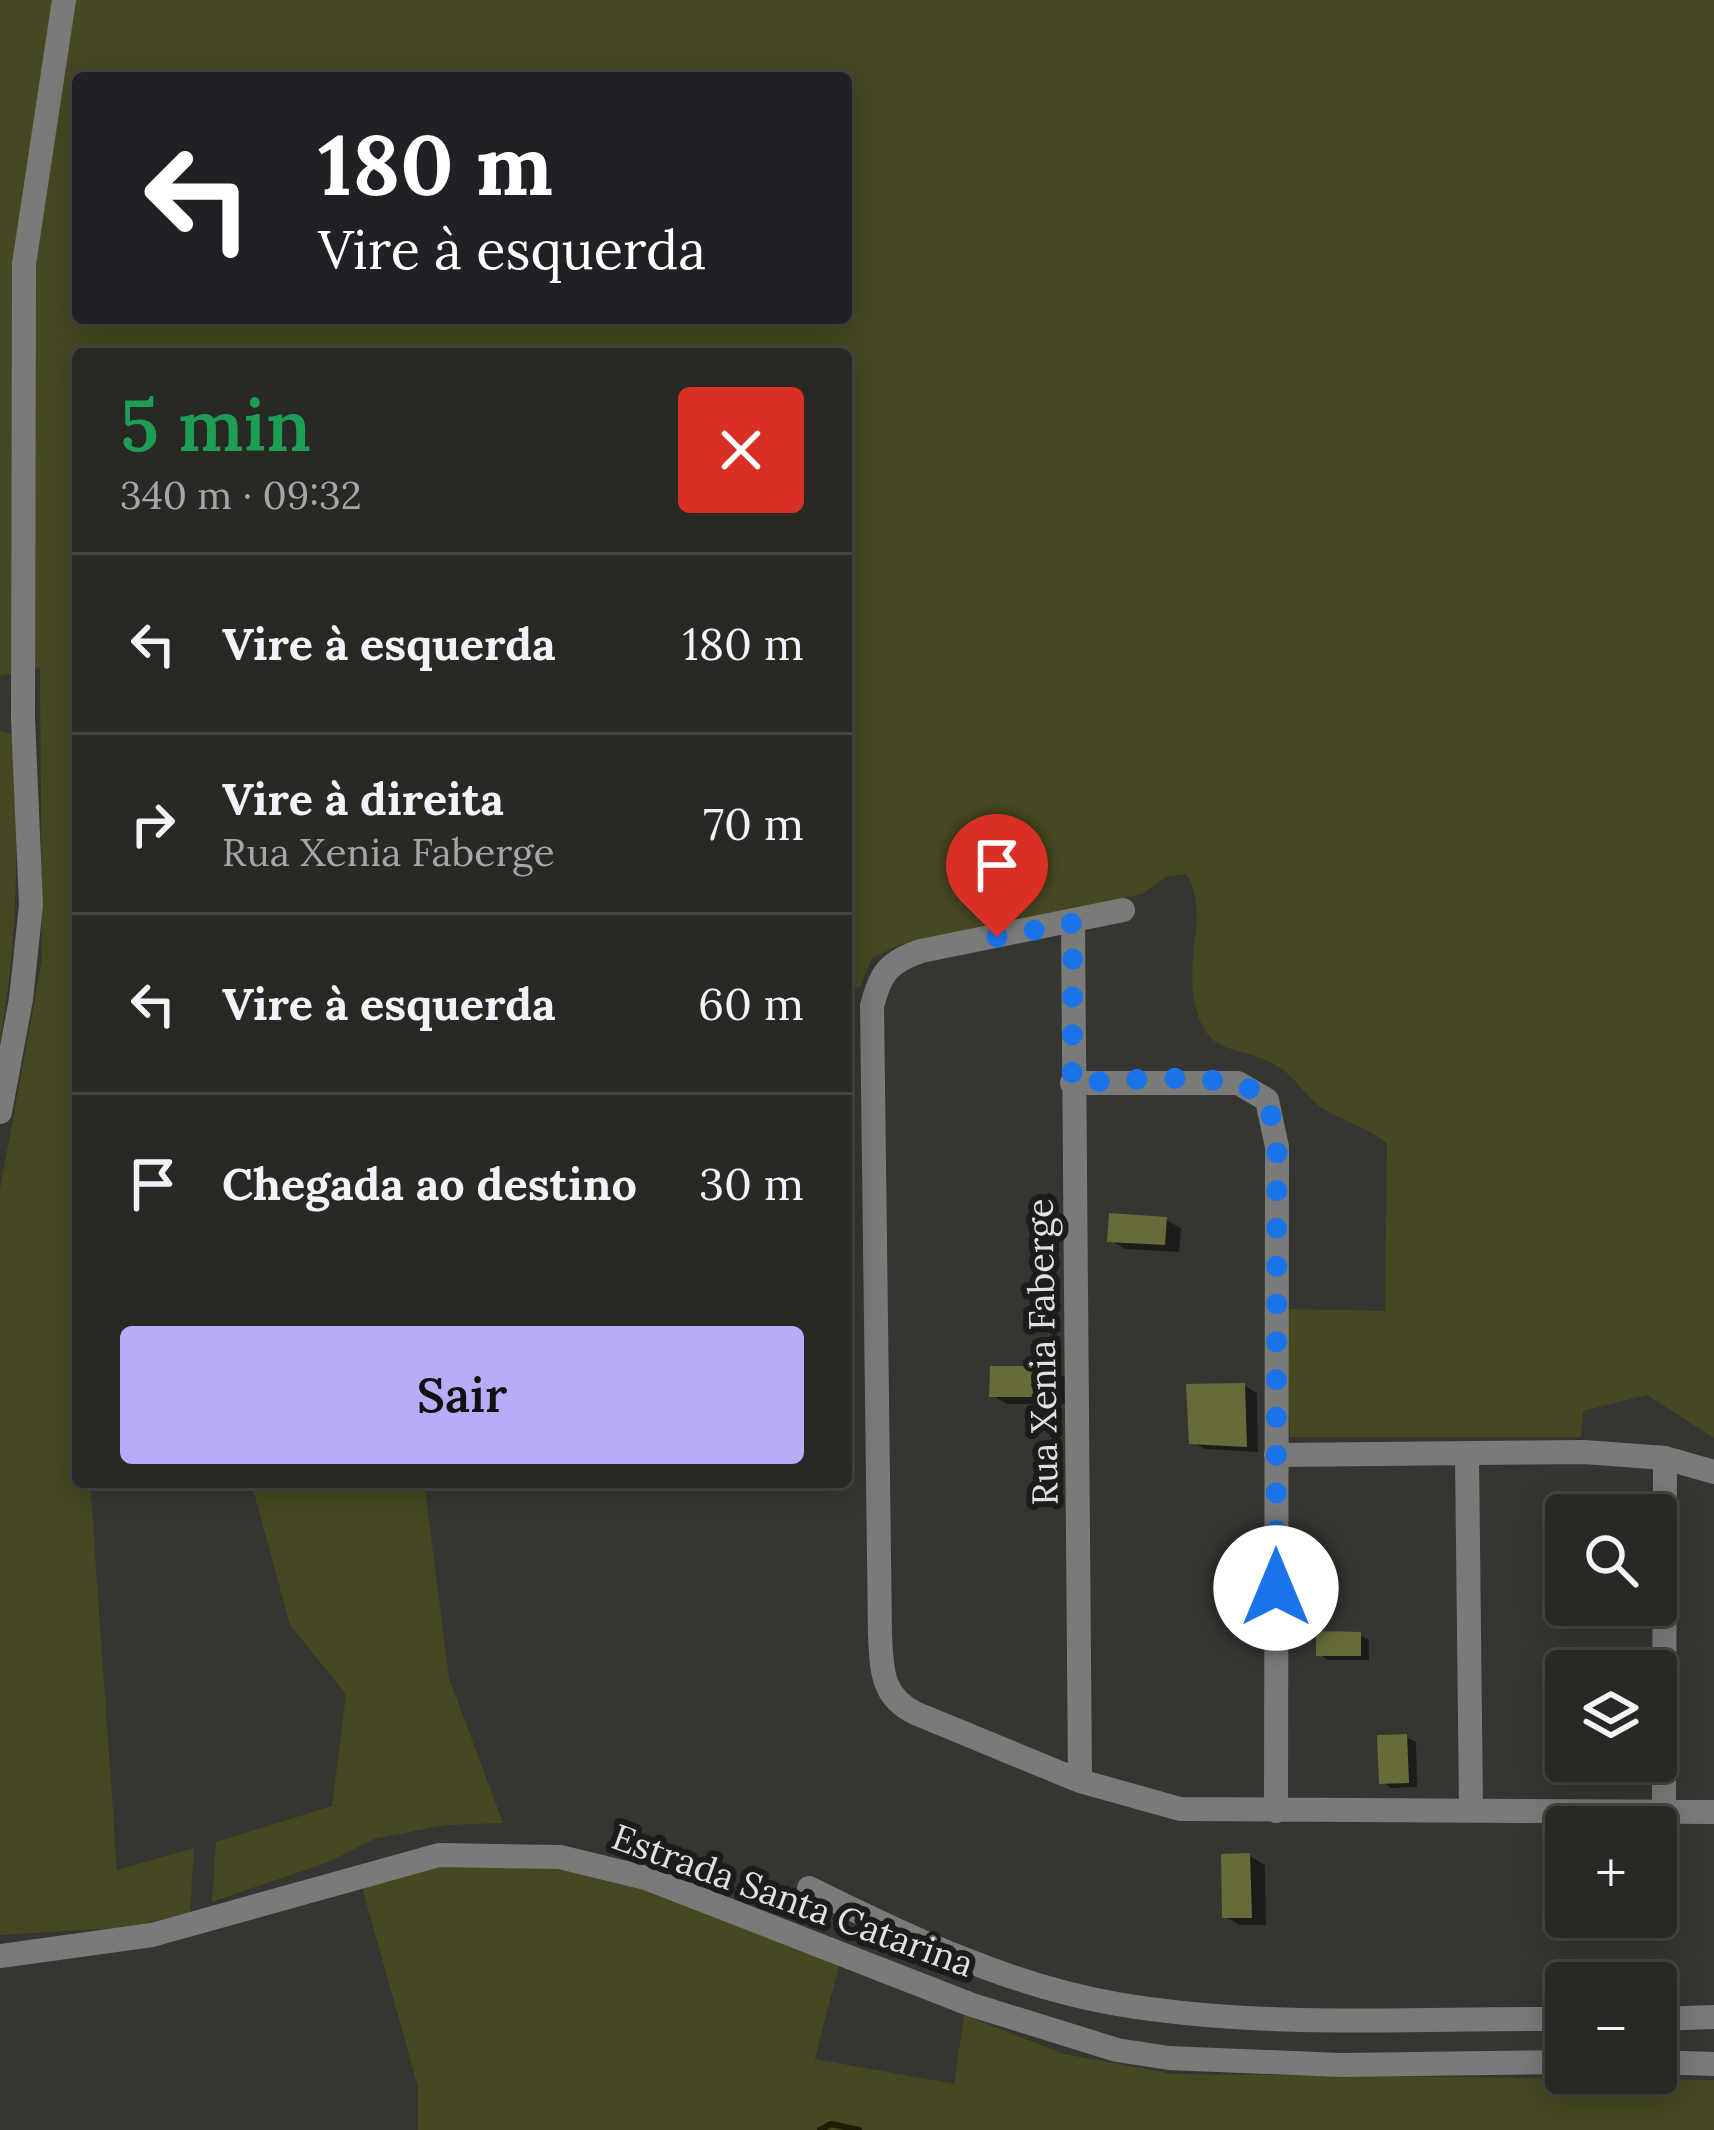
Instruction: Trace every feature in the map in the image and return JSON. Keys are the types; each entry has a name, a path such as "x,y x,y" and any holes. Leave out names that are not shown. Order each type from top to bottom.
{"street":[{"path":"0,1112 21,999 31,904 23,719 23,283 64,0"},
{"path":"1123,910 921,951 884,970 872,1006 880,1635 883,1678 891,1698 915,1713 1080,1781 1180,1809 1545,1808"},
{"name":"Rua Xenia Faberge","path":"1073,923 1080,1781"},
{"path":"1072,1083 1216,1081 1258,1091 1275,1118 1276,1811"},
{"path":"1276,1455 1584,1452 1665,1458 1714,1472"},
{"path":"1467,1455 1471,1808"},
{"path":"1664,1806 1665,1458"},
{"path":"1677,1810 1714,1812"},
{"name":"Estrada Santa Catarina","path":"0,1956 152,1936 439,1855 560,1857 646,1878 972,2005 1117,2050 1169,2058 1341,2065 1545,2062"},
{"path":"809,1888 991,1968 1120,2004 1252,2015 1545,2019"},
{"path":"1677,2018 1714,2017"},
{"path":"1677,2063 1714,2064"}],"green space":[{"path":"0,0 1714,0 1714,1438 1647,1395 1583,1411 1581,1437 1290,1437 1285,1309 1385,1311 1387,1143 1322,1108 1282,1069 1225,1047 1205,1030 1193,991 1197,915 1186,874 1166,877 1142,894 900,945 872,958 860,987 852,987 852,348 72,348 72,1488 90,1488 117,1870 194,1848 190,1912 133,1927 0,1935 0,1189 42,960 40,667 0,676"},
{"path":"0,731 14,735 16,850 11,964 0,1040"},
{"path":"253,1488 425,1488 449,1678 503,1823 446,1825 374,1839 331,1861 212,1902 216,1842 332,1806 346,1694 290,1625"},
{"path":"449,1865 540,1866 623,1879 839,1965 815,2059 954,2084 964,2015 1064,2054 1173,2074 1545,2078 1545,2094 1677,2094 1677,2080 1714,2080 1714,2130 418,2130 418,2087 362,1887"}],"building":[{"path":"1109,1213 1167,1217 1165,1245 1107,1242"},
{"path":"990,1366 1052,1366 1051,1397 989,1397"},
{"path":"1245,1383 1247,1447 1189,1444 1186,1384"},
{"path":"1316,1631 1361,1632 1361,1656 1316,1656"},
{"path":"1407,1734 1409,1783 1379,1784 1377,1735"},
{"path":"1250,1853 1252,1918 1222,1918 1221,1854"}],"waterway":[{"path":"820,2130 831,2124 859,2130"}],"route":[{"path":"997,937 1073,923 1072,1083 1216,1081 1248,1086 1268,1100 1277,1147 1280,1305 1276,1588"}]}
